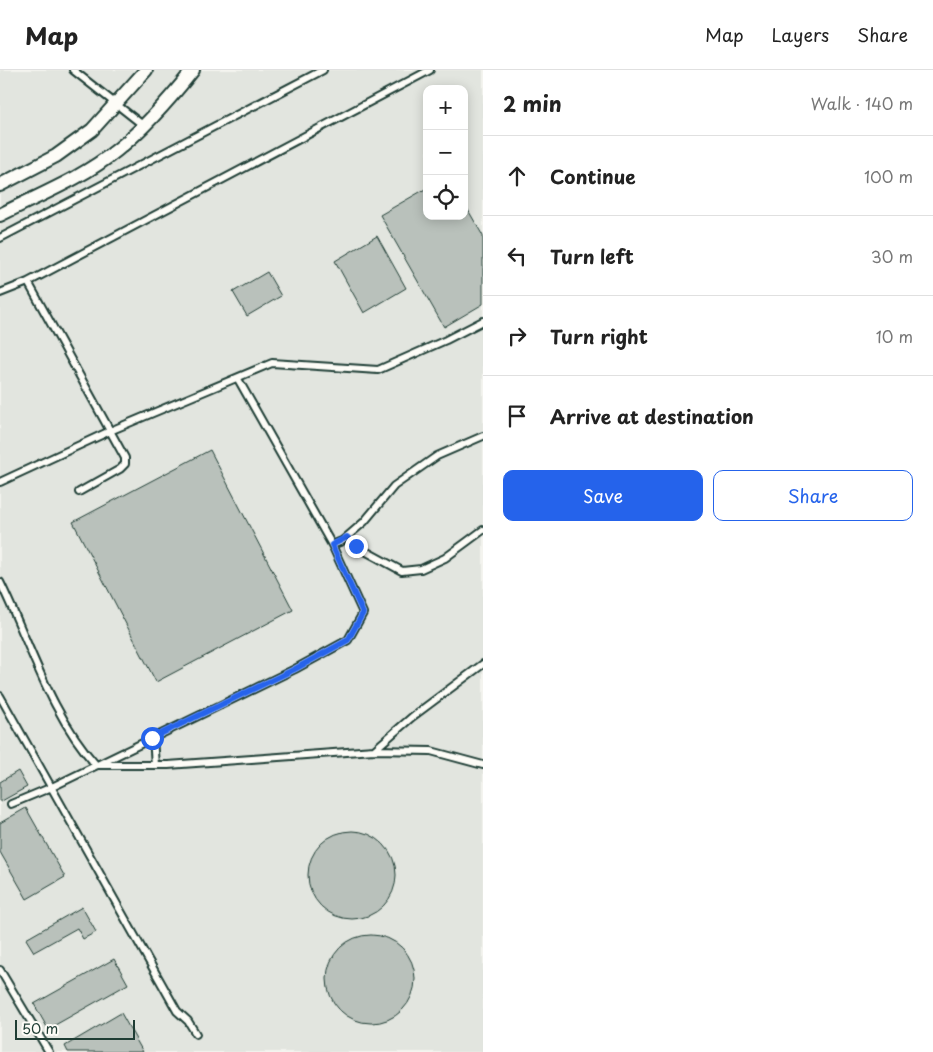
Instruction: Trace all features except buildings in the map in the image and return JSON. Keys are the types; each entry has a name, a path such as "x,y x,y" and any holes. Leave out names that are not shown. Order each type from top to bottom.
{"street":[{"path":"0,185 56,156 92,130 117,105 146,70"},
{"path":"0,215 75,177 116,151 144,126 193,70"}],"lane":[{"path":"74,70 144,126"},
{"path":"0,238 323,70"},
{"path":"0,293 28,282 430,70"},
{"path":"28,282 125,458 125,464 120,469 79,492"},
{"path":"0,482 110,431 238,379 272,363 378,370 446,340 483,321"},
{"path":"11,804 52,787 295,669 348,640 363,613 332,545 238,379"},
{"path":"332,545 347,537 364,522 394,486 436,456 483,436"},
{"path":"347,537 356,546 402,571 421,569 445,558 483,530"},
{"path":"0,582 43,680 80,747 96,765 156,765 374,750 431,751 483,765"},
{"path":"374,750 412,717 483,664"},
{"path":"0,696 177,1011 188,1020 196,1034"},
{"path":"152,738 156,765"},
{"path":"0,970 49,1052"}],"shaded area":[{"path":"0,70 483,70 483,1052 0,1052"}],"route":[{"path":"152,738 295,669 348,640 363,613 332,545 347,537 356,546"}]}
